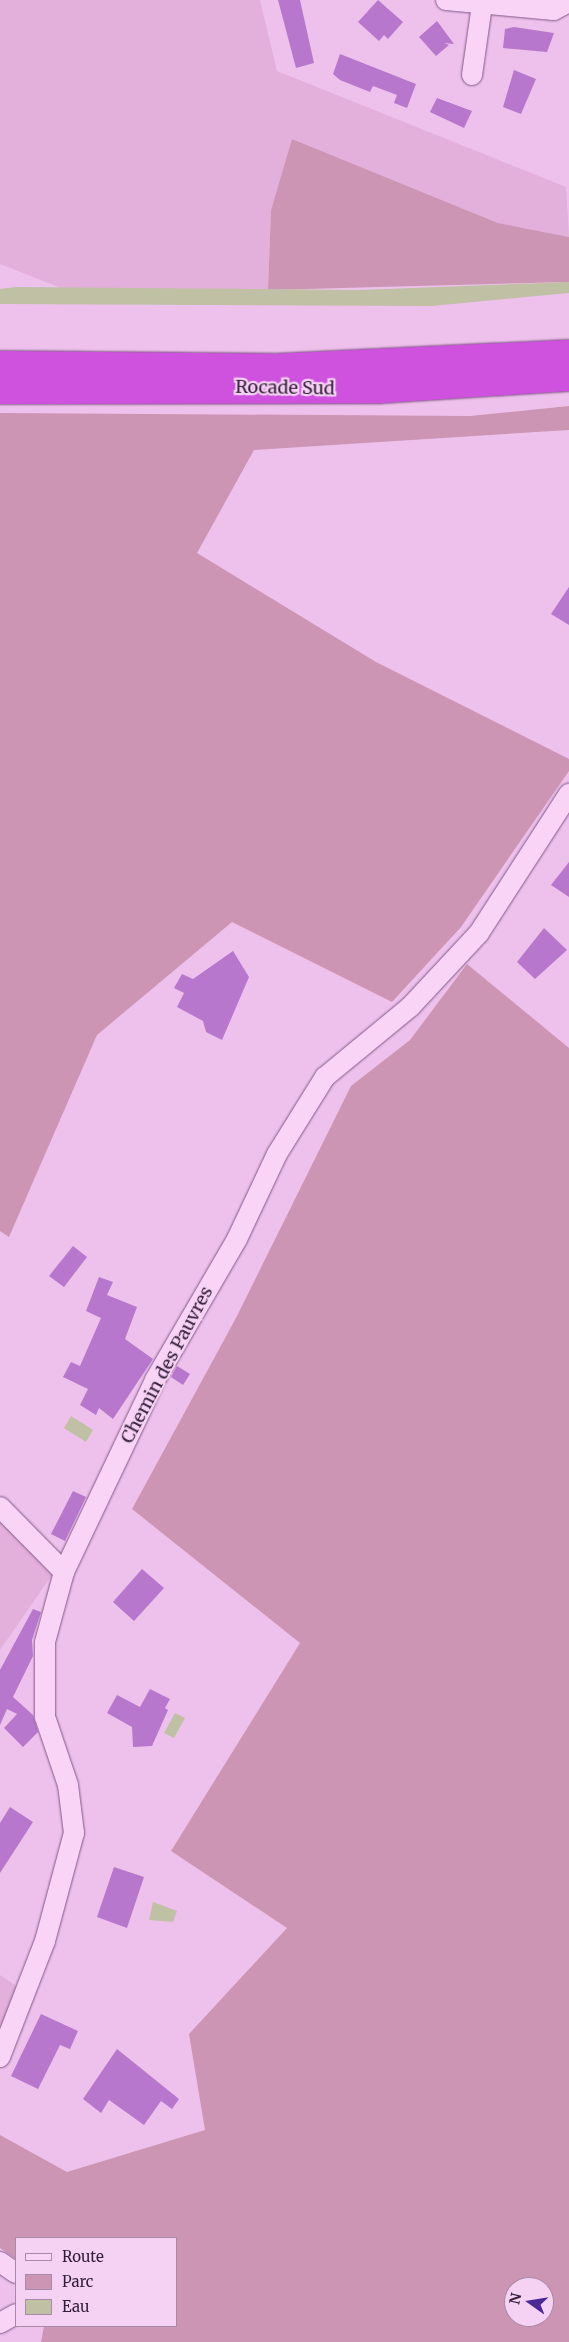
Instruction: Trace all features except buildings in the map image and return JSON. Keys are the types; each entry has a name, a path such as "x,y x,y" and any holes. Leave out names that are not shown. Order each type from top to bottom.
{"highway":[{"name":"Rocade Sud","path":"0,365 272,368 569,354"},
{"name":"Rocade Sud","path":"0,390 382,389 569,377"}],"street":[{"path":"446,0 482,5 554,10 569,2"},
{"path":"472,75 482,5"},
{"name":"Chemin des Pauvres","path":"0,2057 45,1941 74,1833 68,1785 45,1717 45,1642 64,1572 155,1380 237,1239 277,1154 325,1077 410,1007 479,933 569,794"},
{"path":"0,1507 64,1572"},
{"path":"0,2262 15,2272"},
{"path":"0,2322 15,2314"}],"shaded area":[{"path":"0,0 260,0 277,71 566,187 569,237 498,223 292,139 271,210 268,290 61,288 0,264"},
{"path":"0,1515 14,1525 52,1575 0,1650"},
{"path":"0,1975 18,1987 0,2029"}],"green space":[{"path":"292,139 498,223 569,237 569,282 268,290 271,210"},
{"path":"569,406 569,430 254,450 197,553 376,662 569,759 569,771 461,927 392,1002 232,922 97,1035 9,1237 0,1231 0,413 470,416"},
{"path":"467,964 569,1048 569,2342 41,2342 44,2327 178,2327 178,2237 15,2237 15,2258 0,2248 0,2135 67,2172 205,2130 189,2034 287,1928 171,1851 300,1643 132,1509 236,1318 351,1086 410,1040"}],"water":[{"path":"569,282 569,293 432,306 0,304 0,289 17,287 359,290"},
{"path":"71,1416 93,1430 86,1442 64,1428"},
{"path":"175,1713 185,1718 174,1738 164,1733"},
{"path":"153,1902 177,1911 173,1922 149,1920"}]}
